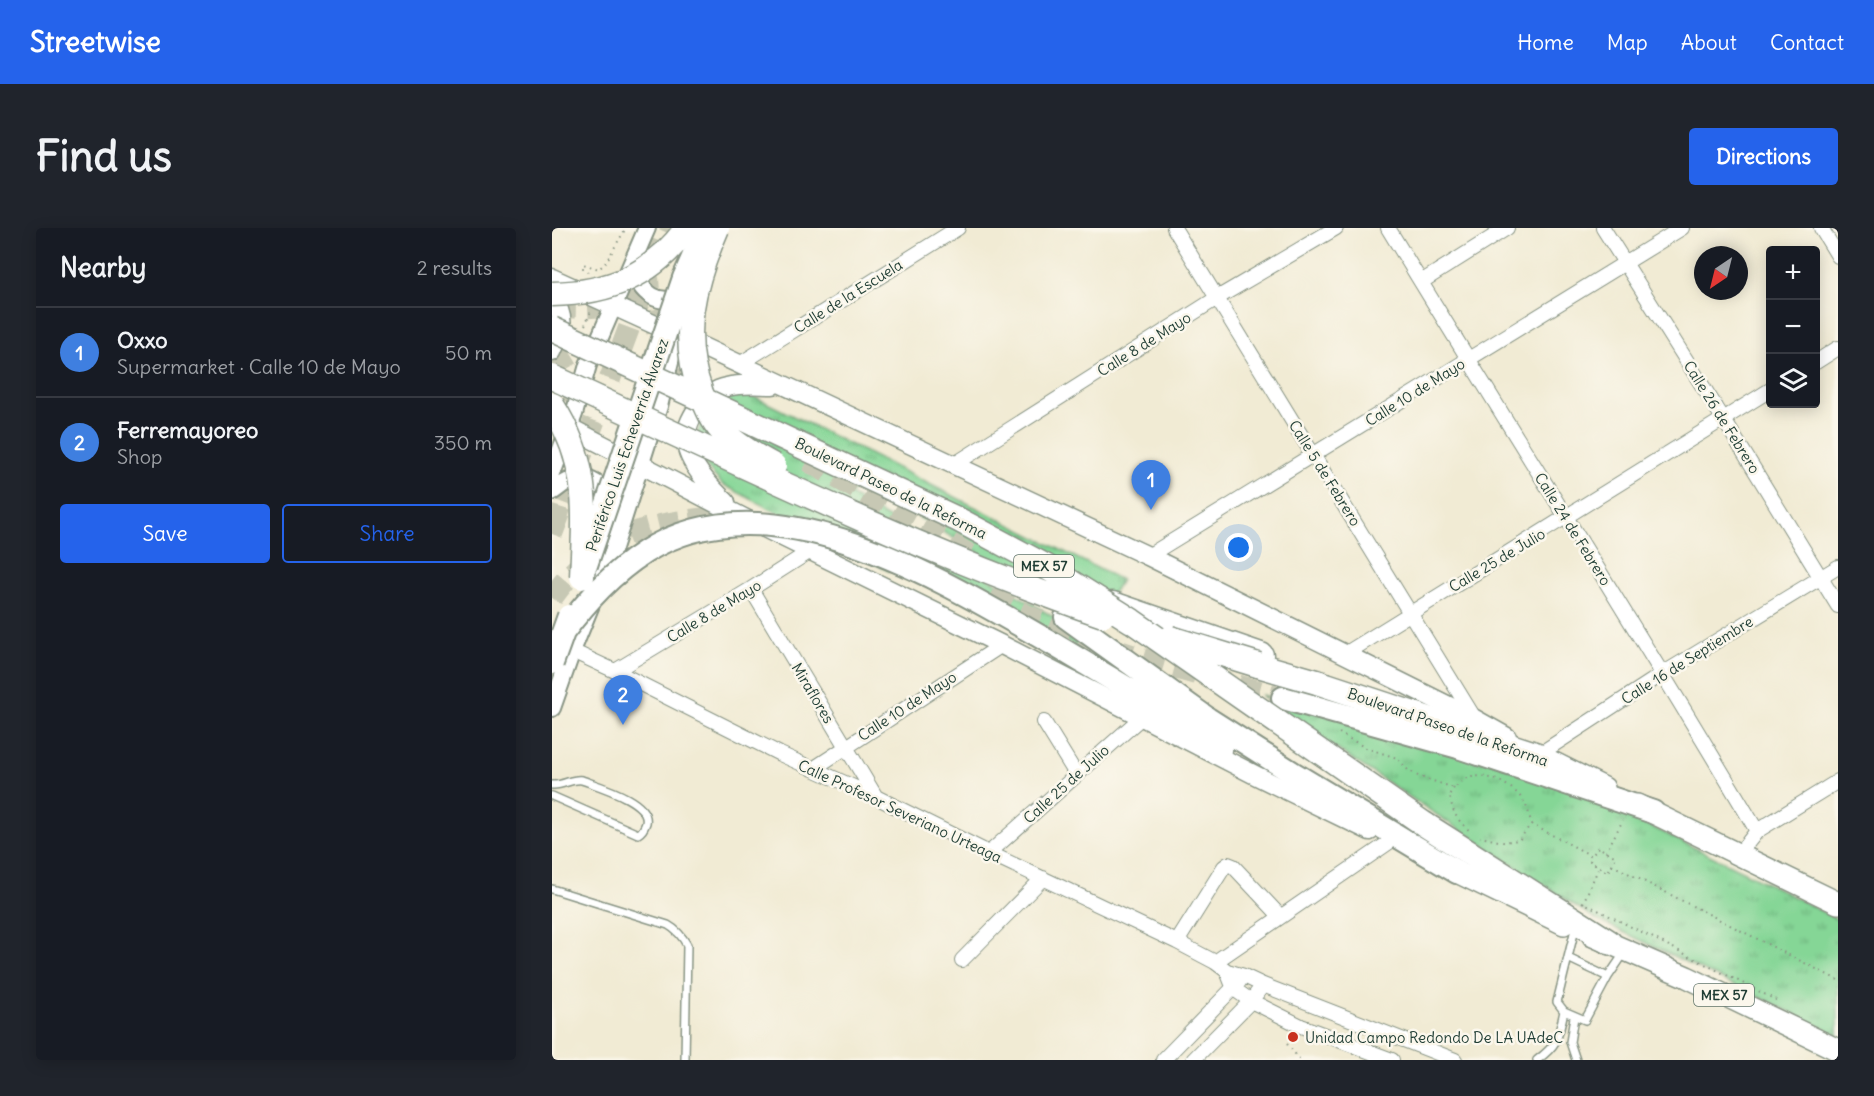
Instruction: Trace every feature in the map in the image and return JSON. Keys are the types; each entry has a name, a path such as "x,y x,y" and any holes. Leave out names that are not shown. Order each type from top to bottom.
{"highway":[{"path":"552,296 602,289 635,276 667,251 687,228"},
{"name":"Periférico Luis Echeverría Álvarez","path":"552,663 568,641 582,577 681,289 706,228"},
{"path":"717,228 695,287 690,322 695,376 706,407 719,429 784,472 957,551 1250,657"},
{"name":"Boulevard Paseo de la Reforma","path":"552,329 631,364 959,520 1045,566 1142,628 1424,824 1618,946"},
{"name":"Boulevard Paseo de la Reforma","path":"552,377 807,496 983,571 1197,647 1250,657 1317,682 1538,755"},
{"path":"552,405 572,440 585,493 582,577"},
{"path":"568,641 590,599 619,571 646,551 707,527 755,523 811,531 888,556 916,569 1053,644 1339,815"},
{"path":"1066,617 1208,719 1457,872"},
{"path":"1283,698 1458,747 1653,812"}],"main road":[{"path":"552,278 1148,556 1475,719 1538,755"},
{"path":"552,296 563,320 552,352"},
{"path":"742,517 714,491 698,470 687,448 690,418 700,403 725,387 781,385"},
{"path":"552,418 742,517 1002,645 1257,776 1457,872"},
{"name":"Boulevard Paseo de la Reforma","path":"1538,755 1838,903"},
{"name":"Boulevard Paseo de la Reforma","path":"1457,872 1575,928 1687,977 1838,1050"}],"street":[{"path":"552,474 585,373 647,228"},
{"path":"552,708 568,641 603,579 621,527 639,462 662,395 675,334 693,286 722,228"},
{"name":"Calle de la Escuela","path":"738,365 958,228"},
{"name":"Calle 5 de Febrero","path":"1174,228 1475,719"},
{"name":"Calle 8 de Mayo","path":"955,464 1217,298 1336,228"},
{"name":"Calle 24 de Febrero","path":"1388,228 1664,673 1757,831"},
{"path":"1421,282 1507,228"},
{"name":"Calle 26 de Febrero","path":"1603,228 1838,606"},
{"name":"Calle 10 de Mayo","path":"1148,556 1682,228"},
{"path":"1821,228 1838,256"},
{"path":"632,259 636,277 642,289 654,297 665,300 675,299 693,286"},
{"path":"1820,359 1838,348"},
{"name":"Calle 25 de Julio","path":"1345,654 1766,393"},
{"path":"552,492 568,481 582,479 595,482 607,491 617,507 621,527"},
{"name":"Calle 8 de Mayo","path":"615,671 812,550"},
{"name":"Calle 16 de Septiembre","path":"1538,755 1664,673 1838,567"},
{"name":"Miraflores","path":"751,589 876,797"},
{"name":"Calle Profesor Severiano Urteaga","path":"568,641 615,671 813,769 1177,942 1227,971 1455,1060"},
{"name":"Calle 10 de Mayo","path":"813,769 1002,645"},
{"name":"Calle 25 de Julio","path":"989,853 1143,716"},
{"path":"1044,722 1076,774"},
{"path":"1739,854 1757,831 1838,782"},
{"path":"1215,962 1391,841"},
{"path":"1177,942 1228,864 1233,866 1280,916"},
{"path":"962,960 1043,878"},
{"path":"1227,971 1234,989 1251,1002 1301,1026 1392,1060"},
{"path":"1163,1060 1234,989 1244,976"},
{"path":"1192,1060 1251,1002 1263,985"}],"lane":[{"path":"552,785 582,780 622,796 643,808 647,821 640,834 633,833 552,796"},
{"path":"552,889 676,929 687,945 685,1060"},
{"path":"1575,928 1557,1002 1564,1011 1574,1017 1586,1019 1608,977 1618,946"},
{"path":"1569,958 1608,977"},
{"path":"1537,1060 1556,1043 1564,1011"},
{"path":"1574,1017 1570,1042 1576,1060"}],"path":[{"path":"1335,730 1366,748 1397,758 1408,770 1418,776 1454,788"},
{"path":"1480,777 1509,786 1524,801 1531,824 1519,840 1503,842 1475,835 1458,821 1449,795 1454,788 1467,778 1480,777"},
{"path":"1606,852 1627,814"},
{"path":"1531,824 1592,856"},
{"path":"1598,847 1616,857 1608,872 1590,861 1592,856 1598,847"},
{"path":"1612,865 1838,980"},
{"path":"1583,903 1599,867"},
{"path":"1574,897 1784,1004"},
{"path":"1287,1044 1300,1060"}],"green space":[{"path":"736,393 757,398 1121,580 1095,623 860,482 850,495 1047,613 1104,651 1101,658 1025,621 895,542 889,571 722,484 706,466 699,452 698,431 702,421 717,404"},
{"path":"1261,695 1456,749 1595,799 1838,920 1838,1035 1594,918 1326,742"}],"tunnel":[{"path":"654,263 669,228"},
{"path":"648,277 652,312 662,345 680,374 706,398"},
{"path":"552,305 578,307 614,302 648,277"},
{"path":"552,534 641,296"},
{"path":"552,350 568,373 576,400"},
{"path":"808,461 979,560"},
{"path":"552,530 572,465"},
{"path":"552,598 570,575 589,558 609,544 630,534 677,522 730,516"},
{"path":"990,597 1058,629 1106,647 1283,698"}],"place":[{"name":"Oxxo","path":"1151,510"},
{"name":"Ferremayoreo","path":"623,725"},
{"name":"Unidad Campo Redondo De LA UAdeC","path":"1293,1037"}]}
